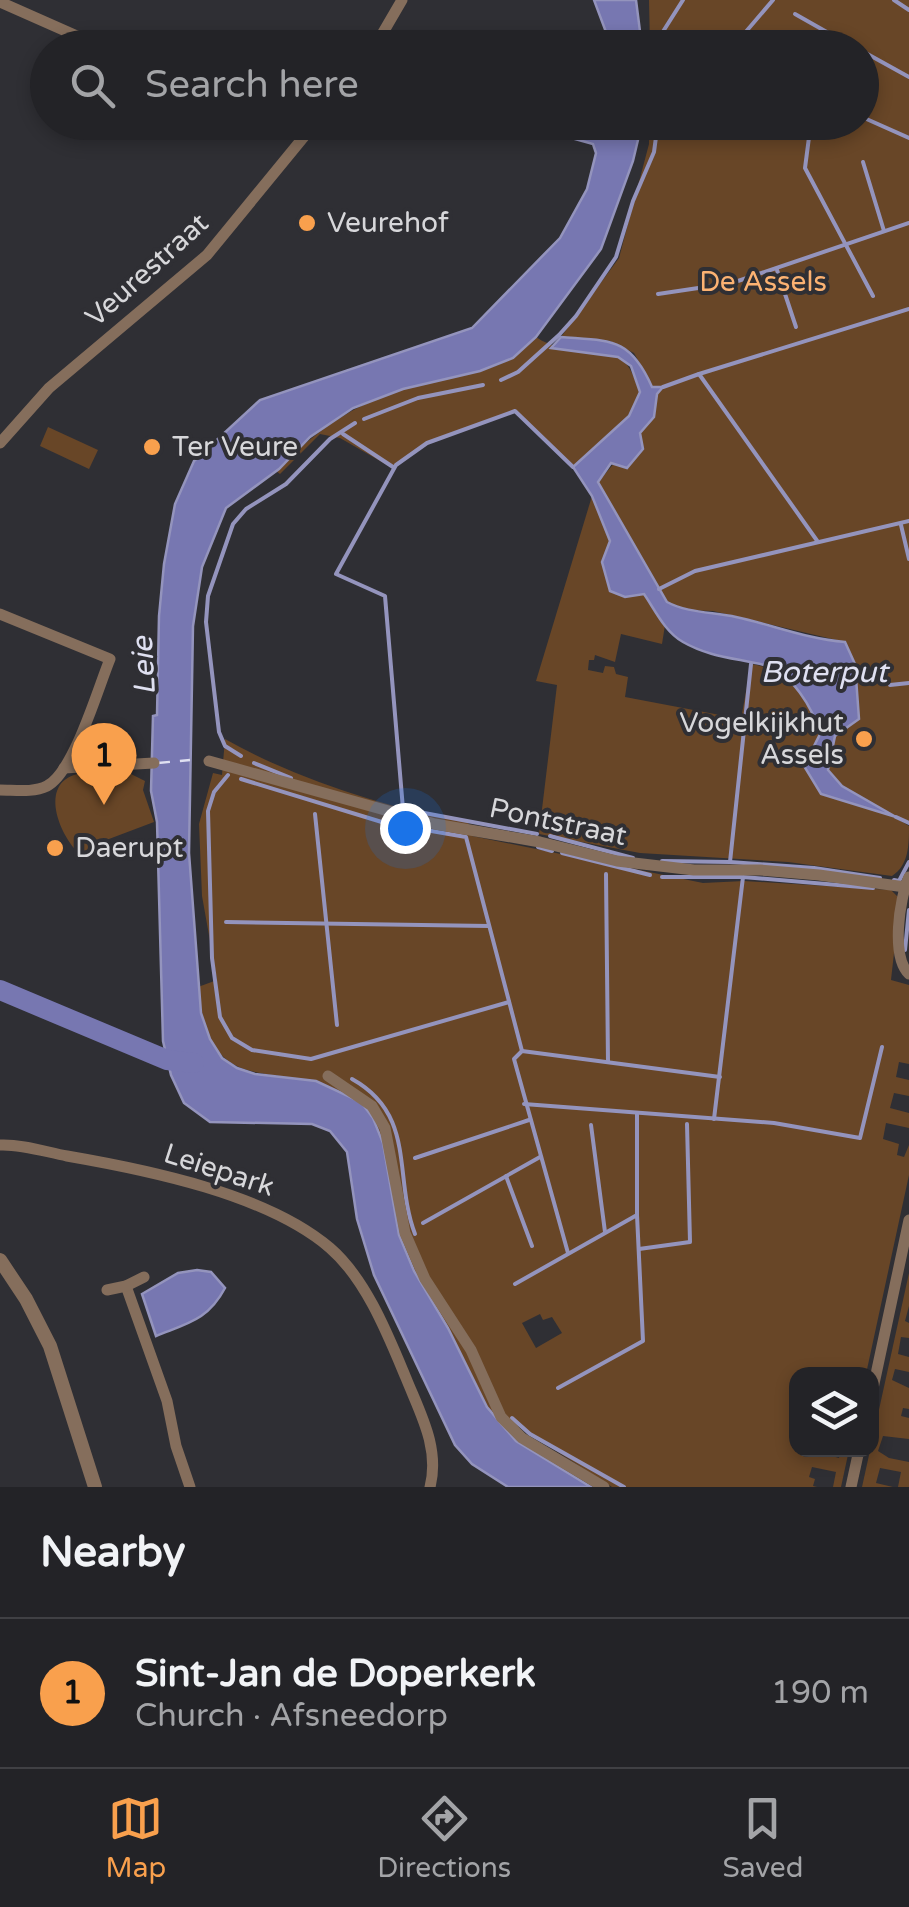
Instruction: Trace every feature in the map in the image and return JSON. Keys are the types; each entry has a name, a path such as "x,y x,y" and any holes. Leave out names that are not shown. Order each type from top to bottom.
{"street":[{"path":"384,30 402,0"},
{"path":"0,2 63,30"},
{"name":"Veurestraat","path":"0,442 49,388 207,256 301,140"},
{"path":"0,614 110,659 64,768 47,786 29,791 0,790"},
{"name":"Pontstraat","path":"209,761 435,824 540,842 617,861 694,870 760,870 907,882 898,958 909,974"},
{"path":"64,768 154,763"},
{"path":"328,1076 372,1106 385,1128 405,1233 425,1279 471,1350 501,1417 522,1438 604,1487"},
{"name":"Leiepark","path":"0,1145 114,1162 250,1203 288,1220 330,1248 368,1300 393,1348 428,1432 433,1458 430,1487"},
{"path":"878,1367 909,1220"},
{"path":"0,1260 50,1346 95,1487"},
{"path":"107,1290 144,1277"},
{"path":"126,1286 167,1402 190,1487"},
{"path":"851,1487 857,1457"}],"green space":[{"name":"De Assels","path":"649,0 909,0 909,821 896,818 909,826 909,833 905,860 892,876 788,862 640,853 539,834 557,685 536,681 592,496 610,541 602,562 625,597 644,594 665,625 662,644 621,634 615,662 595,655 594,660 589,660 588,670 603,673 605,666 614,667 616,674 628,677 625,697 741,719 751,664 776,672 804,699 820,735 804,766 890,814 842,786 828,770 835,736 853,724 845,642 713,611 681,610 666,601 598,482 654,417 657,394 634,353 610,341 561,337 619,258 649,140 879,140 879,30 650,30"},
{"path":"536,337 558,347 620,358 630,369 640,392 629,416 573,467 514,412 426,444 394,469 340,438 320,434 280,474 276,471 321,431 352,411 407,388 500,364"},
{"path":"48,427 98,450 89,469 40,446"},
{"path":"225,739 343,791 468,822 472,836 703,883 744,881 891,890 900,899 891,980 909,985 909,1064 899,1062 896,1077 909,1080 909,1096 894,1093 890,1108 909,1113 909,1128 886,1123 883,1139 899,1144 897,1155 904,1157 909,1145 909,1175 868,1367 789,1367 789,1457 847,1457 841,1487 833,1487 836,1472 812,1467 809,1477 815,1479 813,1486 817,1487 612,1487 507,1419 498,1425 414,1271 392,1206 340,1091 245,1069 228,1061 215,1046 204,1022 198,987 217,980 202,896 199,824 213,773 222,775","holes":["540,1314 543,1320 552,1317 562,1333 536,1348 522,1323"]},
{"path":"121,769 145,781 143,790 154,822 101,842 81,855 61,826 55,802 57,790 74,775"},
{"path":"909,1273 905,1321 909,1323 909,1338 901,1337 898,1354 909,1357 909,1372 895,1369 892,1380 909,1388 909,1409 903,1408 901,1416 909,1418 909,1439 883,1436 879,1448 879,1410"},
{"path":"879,1452 909,1462 909,1487 898,1487 901,1472 880,1468 876,1483 893,1487 862,1487 869,1457 879,1457"}],"water":[{"path":"594,0 636,0 640,30 605,30"},
{"name":"Leie","path":"579,140 638,140 601,249 536,337 513,358 480,371 403,389 353,408 310,437 279,469 226,508 202,567 193,626 189,853 201,1013 210,1039 222,1058 237,1068 316,1081 361,1102 373,1118 383,1143 399,1235 414,1271 487,1407 516,1441 591,1487 508,1487 472,1464 455,1445 374,1275 357,1219 347,1152 330,1131 312,1124 210,1122 184,1103 171,1075 163,1041 157,822 151,791 159,616 175,504 194,461 260,400 472,328 560,238 587,189 596,153 593,144"},
{"name":"Boterput","path":"561,337 617,345 636,359 652,387 663,387 657,394 654,417 640,433 643,449 627,468 611,463 598,482 667,602 845,642 855,664 859,719 835,736 828,770 842,786 896,817 821,794 804,766 820,734 807,703 784,676 764,665 693,647 671,633 644,594 625,597 610,591 602,562 610,541 592,496 573,467 629,416 640,392 631,366 618,357 551,348"},
{"path":"211,1272 225,1288 212,1307 196,1319 156,1336 142,1294 178,1273"}],"waterway":[{"path":"664,30 683,0"},
{"path":"747,30 773,0"},
{"path":"894,0 909,10"},
{"path":"795,14 823,30"},
{"path":"879,60 909,77"},
{"path":"879,125 909,138"},
{"path":"501,380 518,372 559,335 616,257 656,140"},
{"path":"809,140 805,168 873,296"},
{"path":"863,162 884,231"},
{"path":"658,294 732,283 909,223"},
{"path":"777,270 796,327"},
{"path":"699,374 909,309"},
{"path":"663,387 699,374 818,542"},
{"path":"364,419 418,398 483,385"},
{"path":"537,834 403,809 385,596 336,574 396,465 427,443 515,411 573,467"},
{"path":"241,756 225,746 219,732 206,622 208,596 233,524 246,509 286,484 330,439 355,423"},
{"path":"343,434 393,467"},
{"path":"659,589 695,571 909,521"},
{"path":"901,525 909,559"},
{"path":"662,861 730,862 751,664"},
{"path":"890,685 909,683"},
{"path":"254,763 291,778"},
{"path":"228,775 214,792 208,811 212,958 220,1017 232,1038 252,1050 311,1059 509,1002"},
{"path":"241,779 385,823 466,837 522,1051"},
{"path":"315,814 337,1025"},
{"path":"896,817 909,823"},
{"path":"550,836 633,858"},
{"path":"538,847 552,851"},
{"path":"562,853 650,875"},
{"path":"730,862 880,878"},
{"path":"894,880 899,881 909,862"},
{"path":"606,874 608,1062"},
{"path":"662,877 742,877"},
{"path":"714,1119 743,877 873,888"},
{"path":"905,950 909,910"},
{"path":"226,922 489,926"},
{"path":"0,990 167,1060 194,1063"},
{"path":"524,1104 774,1123 860,1138 882,1047"},
{"path":"568,1253 514,1059 522,1051 720,1077"},
{"path":"352,1079 386,1110 395,1129 415,1234"},
{"path":"637,1114 637,1215"},
{"path":"415,1158 529,1120"},
{"path":"639,1249 690,1242 687,1124"},
{"path":"591,1125 605,1232"},
{"path":"423,1223 540,1157"},
{"path":"506,1176 532,1246"},
{"path":"515,1284 637,1215 643,1341 558,1388"},
{"path":"512,1418 530,1434 624,1487"}],"ferry route":[{"path":"158,763 190,760"}],"place":[{"name":"Veurehof","path":"307,223"},
{"name":"Ter Veure","path":"152,447"},
{"name":"Vogelkijkhut Assels","path":"864,739"},
{"name":"Sint-Jan de Doperkerk","path":"104,805"},
{"name":"Daerupt","path":"55,848"}]}
